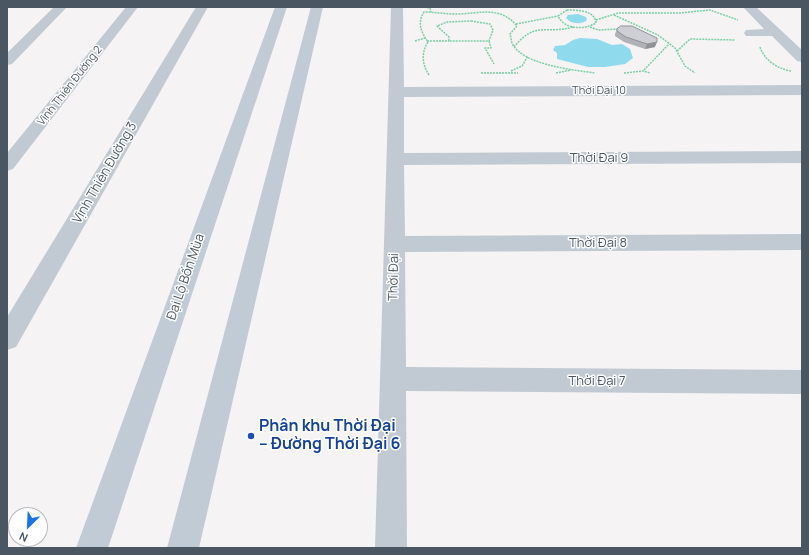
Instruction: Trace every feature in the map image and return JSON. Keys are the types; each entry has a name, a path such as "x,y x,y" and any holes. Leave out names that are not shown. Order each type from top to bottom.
{"main road":[{"name":"Đại Lộ Bốn Mùa","path":"92,548 281,7"},
{"path":"183,548 317,7"}],"street":[{"path":"7,60 61,7"},
{"name":"Vịnh Thiên Đường 2","path":"7,165 132,7"},
{"name":"Vịnh Thiên Đường 3","path":"7,339 202,7"},
{"name":"Thời Đại","path":"391,548 397,7"},
{"path":"749,7 802,58"},
{"path":"751,33 776,32"},
{"name":"Thời Đại 10","path":"396,92 802,90"},
{"name":"Thời Đại 9","path":"395,159 802,158"},
{"name":"Thời Đại 8","path":"394,244 802,242"},
{"name":"Thời Đại 7","path":"392,379 802,382"}],"path":[{"path":"424,7 430,8 431,12"},
{"path":"427,41 422,35 420,24 421,17 424,12 460,14 495,12 502,14 516,24 558,16 563,12 573,10 591,14 596,20"},
{"path":"589,27 596,23 596,20 613,14 642,11 679,13 710,10 740,20"},
{"path":"613,14 642,27 663,39 677,51 685,66 697,74 692,75"},
{"path":"558,16 561,22 573,27"},
{"path":"449,41 449,37 437,26 444,22 481,21 490,24 492,30 489,41 491,48 485,48 489,52 494,64"},
{"path":"516,24 517,26 510,34 511,43 514,47 528,56 553,66 595,73"},
{"path":"514,47 529,32 544,29 562,30 573,27 589,27 598,30 626,29"},
{"path":"642,27 644,32"},
{"path":"656,38 663,39"},
{"path":"677,51 690,39 736,40"},
{"path":"427,41 489,41"},
{"path":"427,41 422,56 424,65 428,74 435,76"},
{"path":"643,71 669,44"},
{"path":"760,45 762,54 776,68 795,72"},
{"path":"505,72 521,69 526,63 528,56"},
{"path":"550,76 571,70"},
{"path":"618,73 643,71 650,73"},
{"path":"477,74 505,72 524,74"}],"water":[{"path":"578,14 586,17 587,20 582,23 576,23 571,22 566,18 568,15"},
{"path":"580,38 597,39 612,45 622,44 630,49 633,58 625,64 605,67 588,67 557,59 557,53 553,50 555,46 565,45"}],"building":[{"path":"621,26 632,26 657,38 657,42 647,44 626,37 617,31 617,29"}],"place":[{"name":"Phân khu Thời Đại – Đường Thời Đại 6","path":"251,436"}]}
